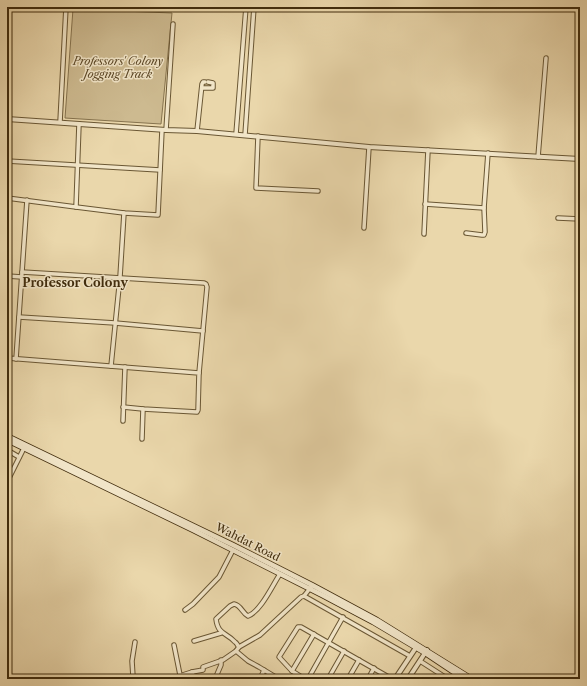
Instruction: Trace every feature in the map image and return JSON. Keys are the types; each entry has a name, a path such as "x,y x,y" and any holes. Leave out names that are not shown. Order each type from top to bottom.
{"main road":[{"name":"Wahdat Road","path":"7,436 233,544 311,587 377,620 464,679"},
{"name":"Wahdat Road","path":"7,440 280,574 311,587"},
{"name":"Wahdat Road","path":"426,652 472,679"}],"street":[{"path":"60,122 66,7"},
{"path":"236,134 246,7"},
{"path":"245,135 254,7"},
{"path":"7,198 124,213 158,215 160,170 173,24"},
{"path":"538,157 546,58"},
{"path":"198,131 200,91 202,88 202,83 213,83 213,88 202,88"},
{"path":"7,119 198,131 369,147 580,159"},
{"path":"76,206 79,124"},
{"path":"258,136 256,188 318,191"},
{"path":"364,228 369,147"},
{"path":"424,234 428,150"},
{"path":"466,233 484,235 485,232 484,208 488,153"},
{"path":"7,162 160,170"},
{"path":"16,359 27,200"},
{"path":"425,204 484,208"},
{"path":"111,366 120,277 124,213"},
{"path":"558,218 580,219"},
{"path":"22,272 120,277 206,284 207,287 202,331 197,412 143,409 123,406"},
{"path":"7,276 22,276"},
{"path":"19,317 115,323 202,331"},
{"path":"7,358 199,373"},
{"path":"123,421 125,367"},
{"path":"142,439 143,409"},
{"path":"7,482 24,448"},
{"path":"7,450 19,457"},
{"path":"185,610 193,604 219,577 233,550"},
{"path":"239,647 235,641 221,633 216,619 234,604 239,606 246,616 254,614 280,574"},
{"path":"135,642 132,661 133,676 173,678 203,670 203,667 221,660 236,651 239,647 260,635 301,597 304,596 311,587"},
{"path":"304,596 410,656"},
{"path":"342,618 328,642 306,679 292,671 279,658 298,627 301,626 314,634 328,642 344,651 359,660 394,679 417,646"},
{"path":"194,641 221,633"},
{"path":"292,671 314,634"},
{"path":"174,644 179,677"},
{"path":"236,651 248,661 279,679"},
{"path":"328,679 344,651"},
{"path":"408,679 426,652"},
{"path":"215,679 221,665 221,660"},
{"path":"348,679 359,660"},
{"path":"420,661 448,679"},
{"path":"368,679 374,668"},
{"path":"260,679 264,670"},
{"path":"192,672 194,679"}],"green space":[{"name":"Professors' Colony Jogging Track","path":"73,9 172,13 161,124 65,118"}],"district":[{"name":"Professor Colony","path":"75,282"}]}
